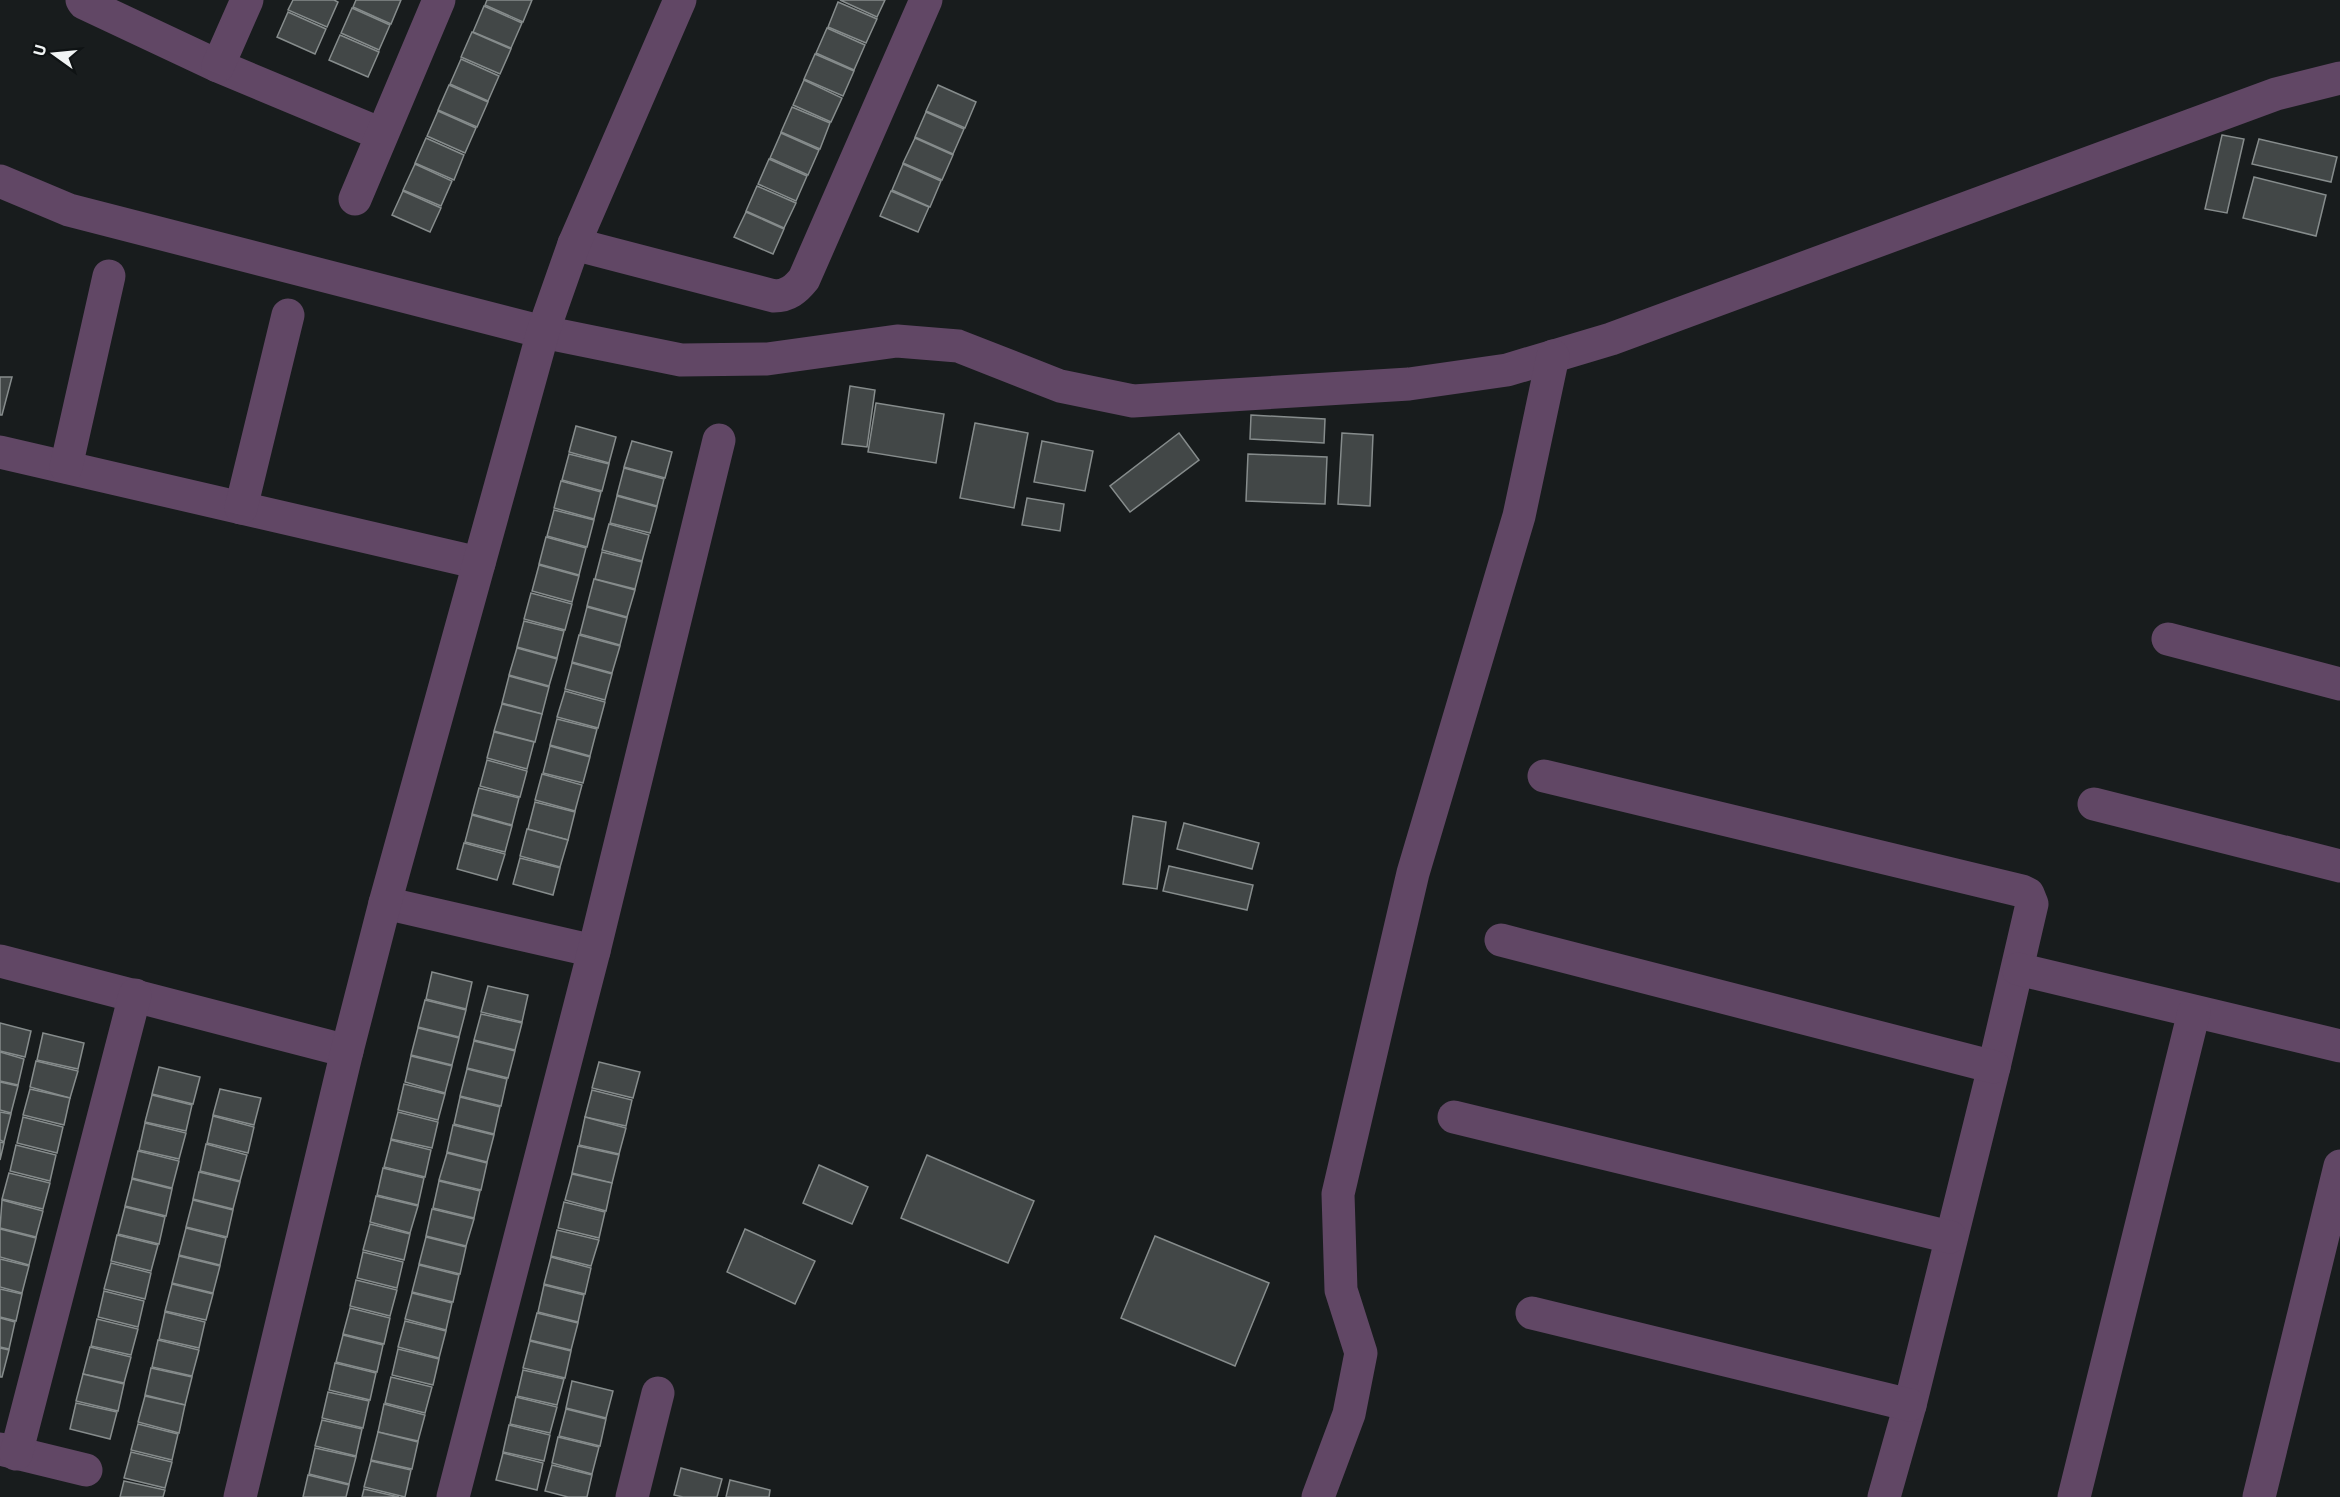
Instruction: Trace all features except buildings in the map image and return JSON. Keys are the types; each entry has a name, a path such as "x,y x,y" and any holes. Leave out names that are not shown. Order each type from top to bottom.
{"street":[{"path":"82,0 84,3 218,66 381,134"},
{"path":"218,66 247,0"},
{"path":"355,199 439,0"},
{"path":"240,1497 347,1051 385,903 543,332 574,244 680,0"},
{"path":"574,244 774,296 788,293 796,288 804,279 926,0"},
{"path":"0,181 69,210 543,332 681,360 767,359 897,341 958,346 1060,386 1133,402 1409,384 1507,370 1611,339 2276,94 2340,78"},
{"path":"66,467 109,276"},
{"path":"241,508 288,315"},
{"path":"1318,1497 1349,1414 1361,1353 1341,1290 1338,1194 1413,873 1519,516 1553,357"},
{"path":"453,1497 594,951 719,441"},
{"path":"0,452 479,563"},
{"path":"2168,639 2340,684"},
{"path":"1544,776 2028,894 2032,904 2018,969 1910,1406 1884,1497"},
{"path":"2094,804 2340,866"},
{"path":"385,903 594,951"},
{"path":"1501,940 1994,1066"},
{"path":"0,961 347,1051"},
{"path":"2018,969 2340,1046"},
{"path":"86,1470 8,1452 135,995"},
{"path":"2074,1497 2194,1012"},
{"path":"1454,1117 1950,1237"},
{"path":"2259,1497 2340,1166"},
{"path":"1532,1313 1910,1406"},
{"path":"632,1497 658,1393"}]}
